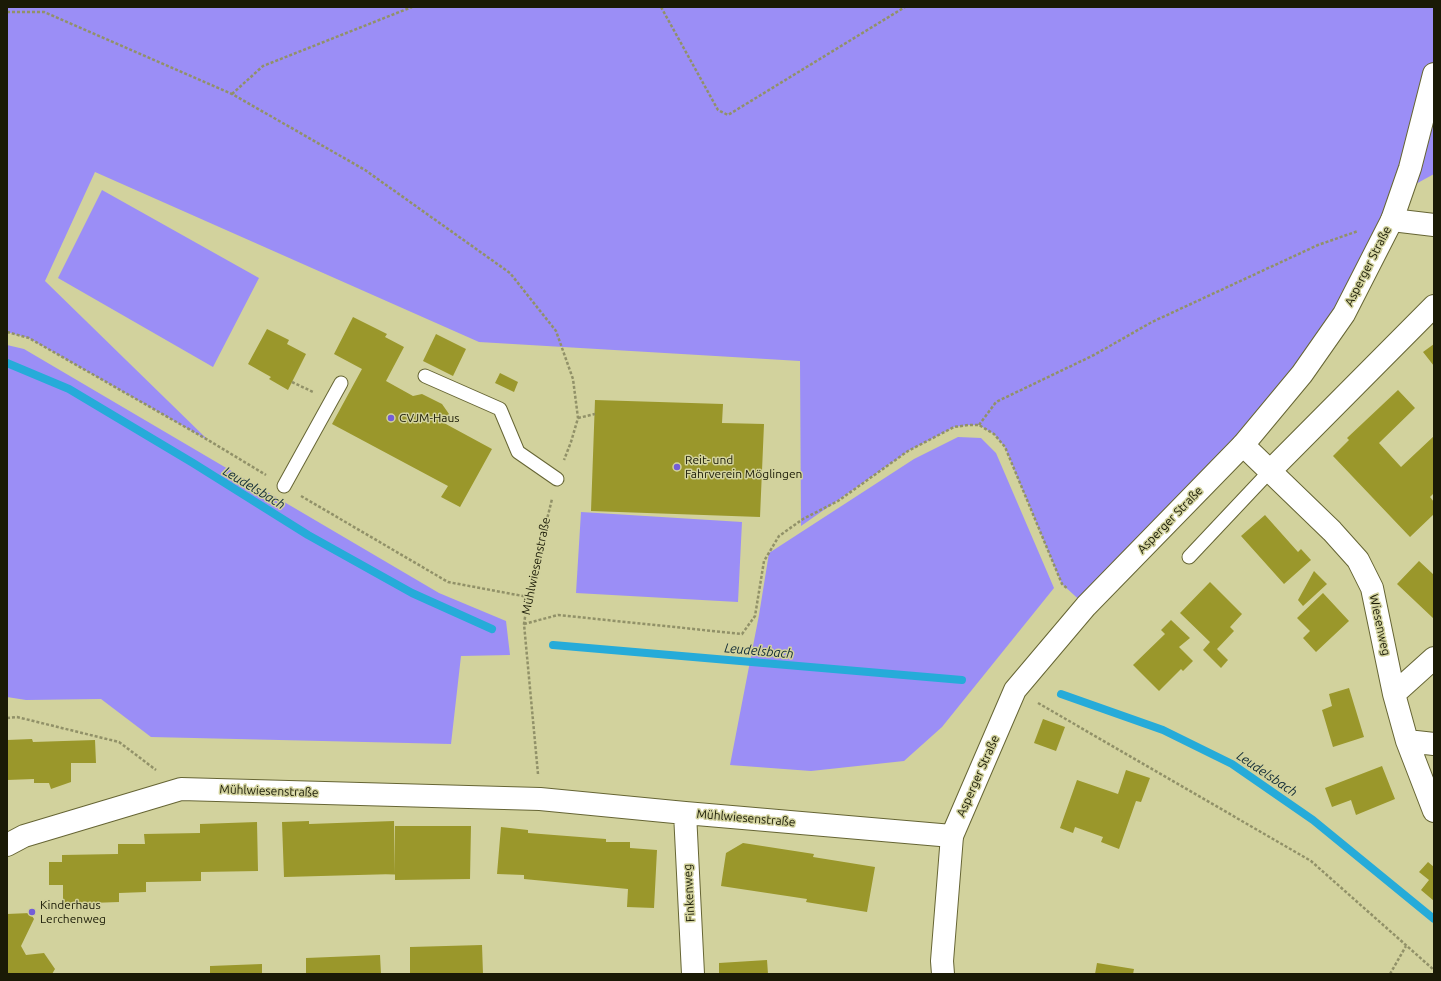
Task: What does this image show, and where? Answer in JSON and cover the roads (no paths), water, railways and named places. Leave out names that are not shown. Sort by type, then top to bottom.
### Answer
[{"type":"street","name":"Asperger Straße","points":[[943,974],[942,961],[952,836],[1015,690],[1086,606],[1243,445],[1302,374],[1344,314],[1392,220],[1410,168],[1434,74]]},
{"type":"street","points":[[1392,220],[1434,225]]},
{"type":"street","points":[[1270,471],[1434,306]]},
{"type":"street","name":"Wiesenweg","points":[[1243,445],[1332,531],[1358,560],[1372,588],[1394,694],[1407,741],[1434,811]]},
{"type":"street","points":[[1394,694],[1434,658]]},
{"type":"street","points":[[1407,741],[1434,744]]},
{"type":"street","name":"Mühlwiesenstraße","points":[[7,845],[24,836],[181,789],[540,799],[952,836]]},
{"type":"street","name":"Finkenweg","points":[[685,813],[693,974]]},
{"type":"lane","points":[[426,376],[500,409],[518,452],[557,479]]},
{"type":"lane","points":[[284,486],[341,383]]},
{"type":"lane","points":[[1189,557],[1270,471]]},
{"type":"waterway","name":"Leudelsbach","points":[[7,363],[69,389],[193,463],[308,535],[412,593],[492,629]]},
{"type":"waterway","name":"Leudelsbach","points":[[553,645],[962,680]]},
{"type":"waterway","name":"Leudelsbach","points":[[1061,694],[1163,730],[1232,764],[1313,820],[1434,919]]},
{"type":"place","name":"CVJM-Haus","points":[[391,418]]},
{"type":"place","name":"Reit- und Fahrverein Möglingen","points":[[677,467]]},
{"type":"place","name":"Kinderhaus Lerchenweg","points":[[32,912]]}]
